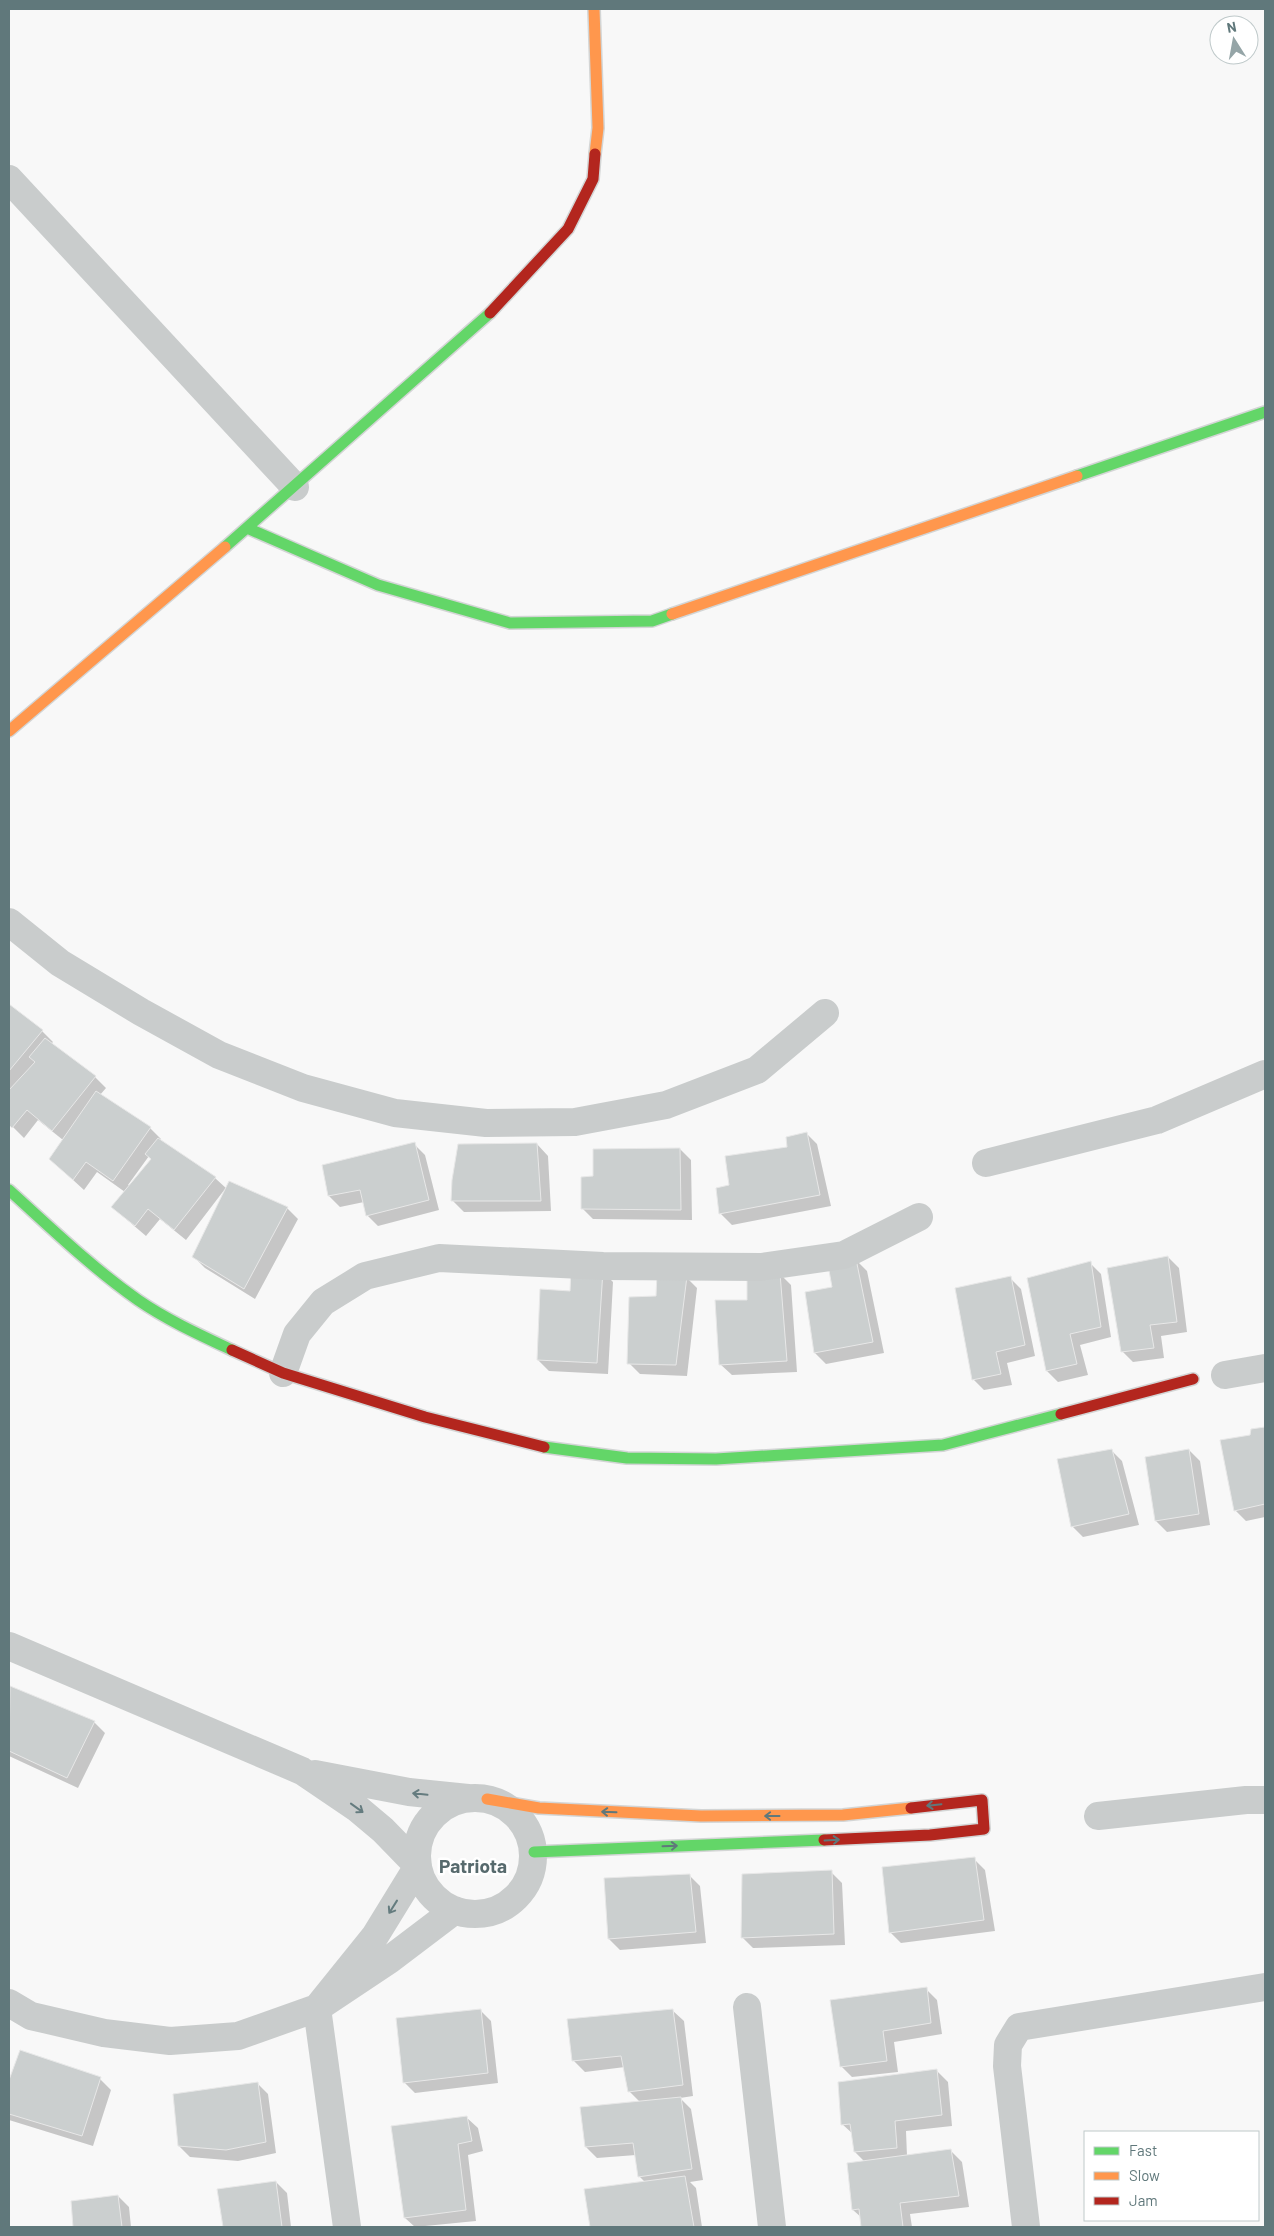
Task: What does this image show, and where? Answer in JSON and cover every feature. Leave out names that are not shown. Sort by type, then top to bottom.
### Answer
[{"type":"street","points":[[9,731],[295,487],[485,319],[568,229],[593,178],[598,128],[594,9]]},
{"type":"street","points":[[9,179],[295,487]]},
{"type":"street","points":[[247,528],[378,584],[510,623],[652,621],[1265,412]]},
{"type":"street","points":[[9,922],[60,963],[140,1012],[219,1055],[303,1088],[395,1113],[486,1123],[576,1122],[666,1105],[757,1070],[825,1013]]},
{"type":"street","points":[[986,1163],[1157,1120],[1265,1074]]},
{"type":"street","points":[[9,1190],[90,1264],[138,1300],[188,1330],[283,1372],[425,1417],[544,1447],[637,1458],[716,1459],[942,1445],[1193,1378]]},
{"type":"street","points":[[283,1372],[297,1334],[323,1302],[365,1276],[439,1258],[603,1266],[761,1267],[844,1255],[918,1217]]},
{"type":"street","points":[[1225,1375],[1265,1368]]},
{"type":"street","points":[[9,1646],[302,1771],[358,1809],[383,1830],[418,1866]]},
{"type":"street","points":[[302,1771],[409,1792],[539,1808],[701,1816],[843,1815],[982,1800],[984,1829],[901,1837],[534,1852]]},
{"type":"street","points":[[478,1799],[505,1806],[519,1818],[529,1834],[534,1852],[532,1871],[524,1888],[510,1902],[493,1911],[474,1914],[454,1910],[437,1900],[424,1885],[418,1866],[418,1847],[424,1829],[435,1815],[450,1804],[478,1799]]},
{"type":"street","points":[[1098,1816],[1246,1800],[1265,1800]]},
{"type":"street","points":[[347,2227],[317,2008],[375,1936],[418,1866]]},
{"type":"street","points":[[9,2002],[32,2016],[104,2034],[170,2040],[238,2036],[317,2008],[389,1960],[454,1910]]},
{"type":"street","points":[[1026,2227],[1007,2066],[1008,2045],[1019,2027],[1265,1987]]},
{"type":"street","points":[[747,2007],[772,2227]]},
{"type":"building","points":[[9,1004],[43,1030],[9,1071]]},
{"type":"building","points":[[45,1038],[96,1076],[52,1131],[27,1110],[12,1128],[9,1125],[9,1090],[35,1062],[29,1057]]},
{"type":"building","points":[[96,1091],[151,1127],[113,1181],[86,1162],[73,1180],[49,1159]]},
{"type":"building","points":[[807,1132],[820,1195],[719,1214],[716,1188],[729,1185],[725,1156],[787,1147],[786,1137]]},
{"type":"building","points":[[158,1138],[216,1177],[174,1230],[148,1209],[135,1226],[111,1207],[151,1159],[145,1154]]},
{"type":"building","points":[[415,1142],[429,1200],[366,1216],[360,1190],[328,1196],[322,1165]]},
{"type":"building","points":[[537,1143],[541,1201],[451,1201],[452,1180],[458,1144]]},
{"type":"building","points":[[680,1148],[681,1210],[581,1209],[581,1177],[593,1176],[593,1149]]},
{"type":"building","points":[[229,1181],[288,1207],[244,1289],[192,1257]]},
{"type":"building","points":[[1168,1256],[1177,1322],[1150,1325],[1154,1348],[1121,1352],[1107,1268]]},
{"type":"building","points":[[856,1259],[873,1342],[814,1353],[805,1292],[832,1287],[828,1265]]},
{"type":"building","points":[[1091,1261],[1101,1327],[1070,1334],[1077,1364],[1046,1371],[1027,1278]]},
{"type":"building","points":[[571,1268],[603,1270],[597,1363],[537,1360],[540,1289],[570,1291]]},
{"type":"building","points":[[657,1273],[687,1276],[676,1365],[627,1364],[629,1297],[656,1296]]},
{"type":"building","points":[[780,1273],[787,1361],[719,1365],[715,1300],[747,1300],[747,1275]]},
{"type":"building","points":[[1011,1276],[1025,1345],[996,1352],[1001,1374],[972,1380],[955,1288]]},
{"type":"building","points":[[1265,1427],[1265,1504],[1234,1511],[1220,1440],[1250,1435],[1251,1429]]},
{"type":"building","points":[[1112,1449],[1129,1514],[1071,1527],[1057,1459]]},
{"type":"building","points":[[1189,1449],[1199,1514],[1155,1521],[1145,1457]]},
{"type":"building","points":[[10,1686],[95,1721],[67,1778],[9,1751]]},
{"type":"building","points":[[975,1857],[984,1920],[889,1933],[882,1867]]},
{"type":"building","points":[[832,1870],[834,1934],[741,1938],[742,1874]]},
{"type":"building","points":[[690,1874],[696,1932],[608,1939],[604,1878]]},
{"type":"building","points":[[927,1987],[931,2023],[883,2031],[887,2061],[840,2067],[830,2000]]},
{"type":"building","points":[[481,2009],[488,2073],[403,2083],[396,2018]]},
{"type":"building","points":[[673,2009],[683,2085],[628,2092],[621,2056],[572,2061],[567,2019]]},
{"type":"building","points":[[20,2050],[101,2077],[82,2136],[9,2114],[9,2080]]},
{"type":"building","points":[[937,2069],[942,2115],[895,2121],[897,2148],[854,2152],[850,2124],[841,2125],[838,2082]]},
{"type":"building","points":[[258,2082],[266,2142],[226,2150],[178,2146],[173,2094]]},
{"type":"building","points":[[681,2097],[692,2169],[638,2177],[633,2143],[585,2147],[580,2107]]},
{"type":"building","points":[[467,2116],[472,2141],[458,2144],[466,2210],[404,2218],[391,2126]]},
{"type":"building","points":[[951,2149],[959,2196],[900,2203],[903,2227],[861,2227],[859,2209],[852,2210],[847,2163]]},
{"type":"building","points":[[685,2176],[694,2227],[590,2227],[584,2189]]},
{"type":"building","points":[[276,2181],[282,2227],[223,2227],[217,2189]]},
{"type":"building","points":[[118,2195],[122,2227],[73,2227],[71,2201]]},
{"type":"traffic: fast","points":[[225,547],[490,313]]},
{"type":"traffic: fast","points":[[1077,476],[1265,412]]},
{"type":"traffic: fast","points":[[247,528],[378,585],[510,623],[652,621],[672,614]]},
{"type":"traffic: fast","points":[[9,1190],[88,1261],[138,1300],[172,1321],[232,1350]]},
{"type":"traffic: fast","points":[[544,1447],[627,1458],[716,1459],[943,1445],[1061,1414]]},
{"type":"traffic: fast","points":[[534,1852],[824,1840]]},
{"type":"traffic: slow","points":[[594,9],[598,128],[595,154]]},
{"type":"traffic: slow","points":[[672,614],[1077,476]]},
{"type":"traffic: slow","points":[[9,731],[225,547]]},
{"type":"traffic: slow","points":[[487,1799],[539,1808],[701,1816],[843,1815],[911,1808]]},
{"type":"traffic: jam","points":[[490,313],[568,229],[593,179],[595,154]]},
{"type":"traffic: jam","points":[[232,1350],[283,1373],[425,1417],[544,1447]]},
{"type":"traffic: jam","points":[[1061,1414],[1193,1379]]},
{"type":"traffic: jam","points":[[824,1840],[930,1835],[984,1829],[982,1800],[911,1808]]},
{"type":"district","name":"Patriota","points":[[473,1865]]}]
